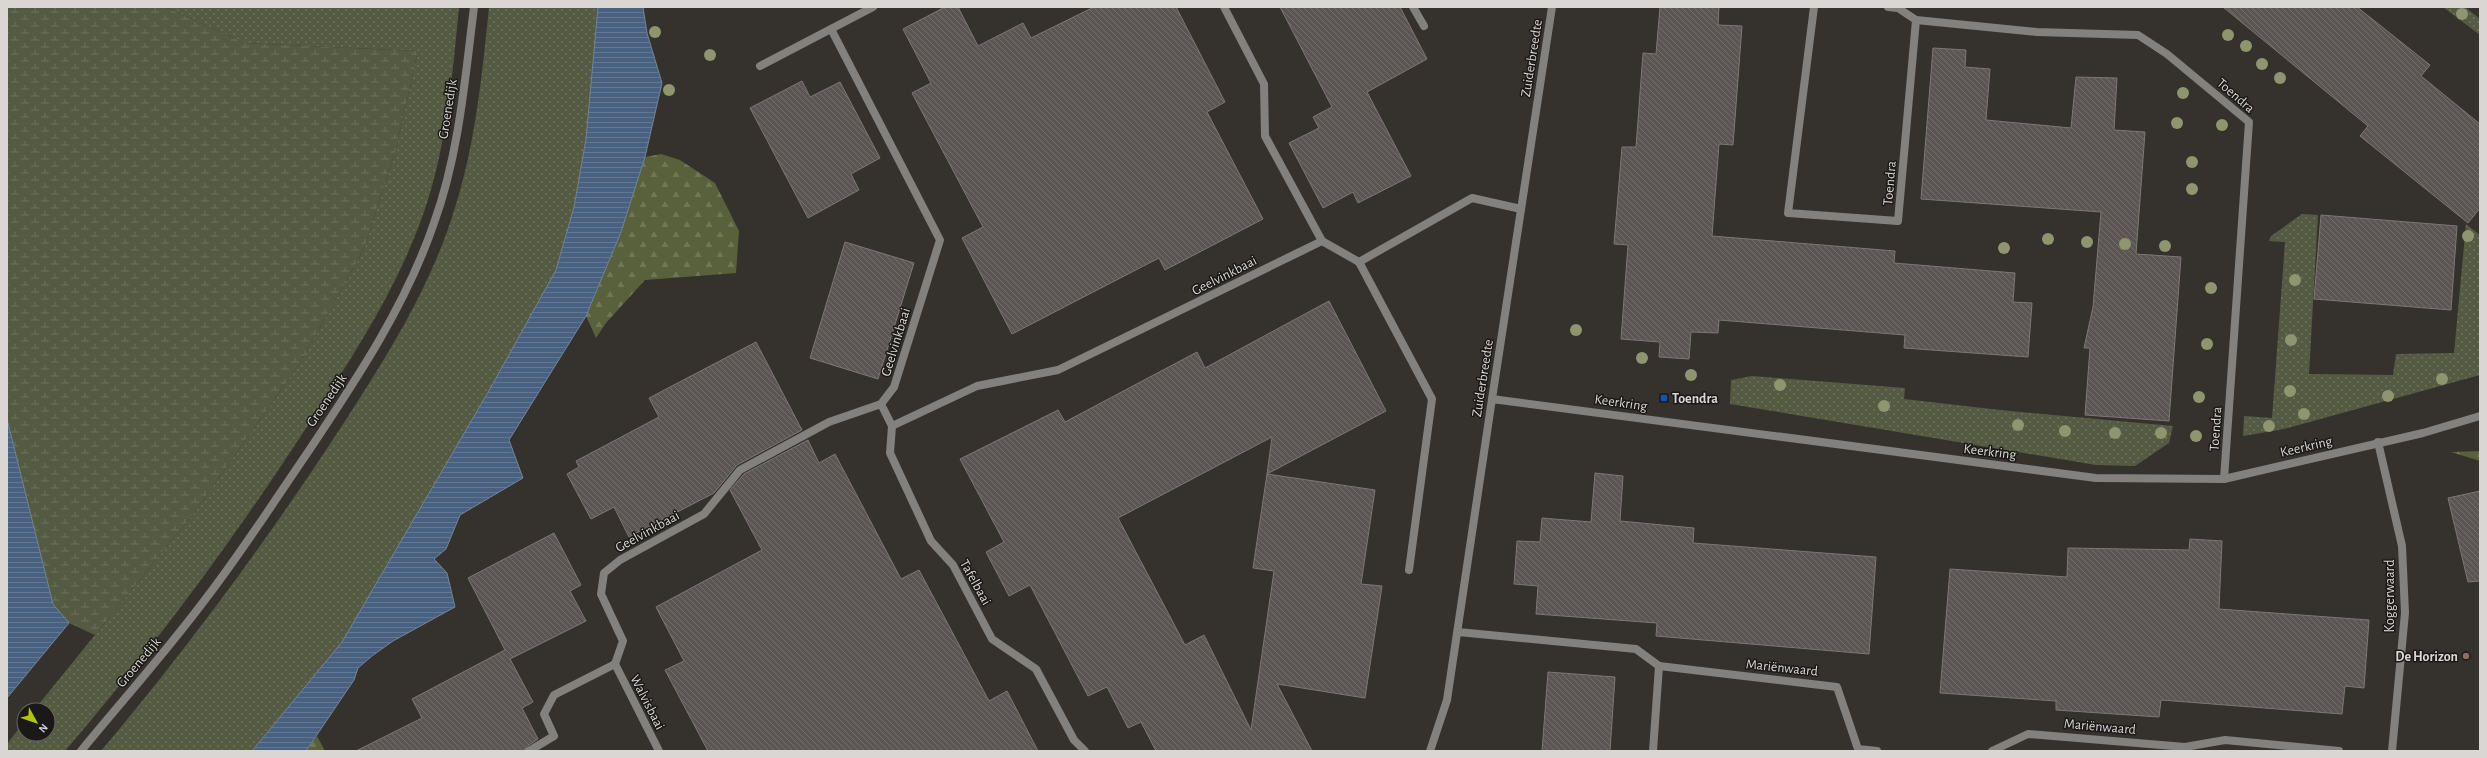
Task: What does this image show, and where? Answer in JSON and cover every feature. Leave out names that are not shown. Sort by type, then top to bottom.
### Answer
[{"type":"street","name":"Groenedijk","points":[[81,751],[204,602],[239,553],[356,380],[410,285],[435,222],[452,156],[462,100],[474,7]]},
{"type":"street","points":[[760,66],[873,7]]},
{"type":"street","points":[[1224,7],[1264,84],[1264,136],[1322,241],[1359,262],[1432,399],[1409,570]]},
{"type":"street","points":[[1413,7],[1424,26]]},
{"type":"street","name":"Zuiderbreedte","points":[[1430,751],[1447,700],[1552,7]]},
{"type":"street","name":"Toendra","points":[[1814,7],[1788,213],[1898,221],[1916,20]]},
{"type":"street","name":"Toendra","points":[[1888,7],[1898,8],[1916,20],[2037,32],[2138,35],[2167,54],[2249,122],[2224,479]]},
{"type":"street","name":"Geelvinkbaai","points":[[615,664],[623,641],[601,594],[604,573],[620,560],[704,514],[740,470],[829,422],[881,404],[894,387],[940,240],[831,29]]},
{"type":"street","points":[[1359,262],[1472,198],[1521,209]]},
{"type":"street","name":"Geelvinkbaai","points":[[892,426],[977,386],[1058,370],[1322,241]]},
{"type":"street","name":"Keerkring","points":[[1492,398],[2096,478],[2224,479],[2423,432],[2480,416]]},
{"type":"street","points":[[881,404],[892,426]]},
{"type":"street","name":"Tafelbaai","points":[[892,426],[890,453],[931,541],[953,565],[992,639],[1036,669],[1074,740],[1085,751]]},
{"type":"street","name":"Koggerwaard","points":[[2378,442],[2402,546],[2405,606],[2392,751]]},
{"type":"street","name":"Mariënwaard","points":[[1458,632],[1636,649],[1660,666],[1837,687],[1858,750],[1877,751]]},
{"type":"street","points":[[529,751],[554,736],[544,714],[554,695],[615,664]]},
{"type":"street","name":"Walvisbaai","points":[[615,664],[659,751]]},
{"type":"street","points":[[1653,751],[1660,666]]},
{"type":"street","name":"Mariënwaard","points":[[1992,751],[2028,734],[2185,749],[2224,740],[2339,751]]},
{"type":"green space","points":[[7,7],[165,7],[245,43],[418,51],[396,149],[364,249],[300,363],[194,513],[95,635],[69,623],[53,604],[7,419]]},
{"type":"green space","points":[[165,7],[459,7],[447,116],[429,197],[410,249],[372,324],[284,462],[225,547],[163,630],[65,751],[7,751],[7,744],[16,732],[16,742],[56,742],[56,702],[40,702],[194,513],[300,363],[364,249],[396,149],[418,51],[245,43]]},
{"type":"green space","points":[[489,7],[598,7],[586,139],[574,207],[556,270],[490,389],[342,642],[252,751],[101,751],[192,638],[305,482],[367,387],[416,303],[442,244],[461,189],[477,112]]},
{"type":"green space","points":[[2443,7],[2465,7],[2480,19],[2480,35]]},
{"type":"green space","points":[[661,154],[680,160],[715,183],[739,231],[736,273],[645,280],[606,323],[596,338],[586,316],[621,232],[645,157]]},
{"type":"green space","points":[[2302,214],[2318,215],[2309,374],[2393,375],[2396,354],[2454,353],[2466,224],[2480,235],[2480,375],[2284,429],[2243,436],[2244,416],[2272,418],[2285,242],[2269,241],[2271,236]]},
{"type":"green space","points":[[1752,376],[1905,388],[1904,399],[2000,410],[2173,426],[2169,443],[2135,466],[2096,465],[1730,404],[1731,380]]},
{"type":"green space","points":[[2480,451],[2480,461],[2451,452]]},
{"type":"green space","points":[[317,736],[325,751],[306,751]]},
{"type":"water","points":[[598,7],[643,7],[647,33],[662,83],[645,157],[621,232],[586,316],[509,440],[523,478],[460,515],[446,549],[434,559],[447,573],[455,607],[393,641],[358,668],[354,680],[306,751],[252,751],[342,642],[490,389],[556,270],[574,207],[586,139]]},
{"type":"water","points":[[7,419],[53,604],[69,623],[7,698]]},
{"type":"building","points":[[945,7],[958,7],[978,46],[1023,23],[1031,38],[1094,7],[1176,7],[1225,102],[1207,112],[1263,219],[1165,270],[1159,258],[1012,334],[962,238],[983,227],[912,93],[931,83],[903,29]]},
{"type":"building","points":[[1280,7],[1400,7],[1427,59],[1367,92],[1411,176],[1358,203],[1353,192],[1323,208],[1289,143],[1319,128],[1313,117],[1332,107]]},
{"type":"building","points":[[1660,7],[1719,7],[1718,25],[1742,26],[1733,145],[1719,144],[1712,236],[1895,251],[1894,263],[2015,273],[2013,302],[2032,303],[2028,357],[1904,348],[1905,335],[1719,320],[1718,333],[1691,332],[1689,359],[1659,357],[1660,342],[1621,339],[1628,245],[1614,244],[1622,147],[1636,147],[1643,53],[1656,54]]},
{"type":"building","points":[[2223,7],[2357,7],[2430,65],[2421,76],[2480,124],[2480,208],[2468,223],[2360,136],[2368,126]]},
{"type":"building","points":[[1933,48],[1966,50],[1965,67],[1990,69],[1986,120],[2071,128],[2076,77],[2117,78],[2114,130],[2145,132],[2136,254],[2181,257],[2169,421],[2085,415],[2090,348],[2084,348],[2093,307],[2101,212],[1921,199]]},
{"type":"building","points":[[802,81],[810,97],[840,82],[880,158],[851,174],[859,190],[808,218],[750,108]]},
{"type":"building","points":[[2321,215],[2457,226],[2451,310],[2314,299]]},
{"type":"building","points":[[845,242],[914,263],[878,379],[810,358]]},
{"type":"building","points":[[1329,301],[1386,411],[1267,474],[1375,490],[1361,584],[1382,586],[1365,698],[1277,684],[1312,751],[1156,751],[1141,722],[1128,728],[1107,687],[1088,696],[1030,585],[1009,596],[986,552],[1004,542],[960,459],[1058,410],[1065,422],[1197,352],[1205,368]],"holes":[[[1272,437],[1253,568],[1274,571],[1251,730],[1204,635],[1185,645],[1118,518]]]},
{"type":"building","points":[[756,342],[802,430],[737,465],[714,493],[629,537],[614,507],[591,519],[567,474],[579,467],[576,461],[659,417],[649,398]]},
{"type":"building","points":[[808,440],[819,463],[835,454],[901,579],[919,570],[989,701],[1007,691],[1038,751],[708,751],[665,670],[684,661],[656,607],[762,550],[730,490],[744,474]]},
{"type":"building","points":[[1595,473],[1623,476],[1620,521],[1694,528],[1693,543],[1876,557],[1869,654],[1656,636],[1657,623],[1536,614],[1538,586],[1514,584],[1517,541],[1540,542],[1542,518],[1591,522]]},
{"type":"building","points":[[2480,491],[2480,581],[2468,582],[2448,498]]},
{"type":"building","points":[[554,533],[581,585],[570,591],[586,621],[510,659],[533,702],[522,708],[538,739],[526,747],[524,751],[356,751],[422,718],[412,699],[505,650],[468,578]]},
{"type":"building","points":[[2190,539],[2222,541],[2219,609],[2369,620],[2364,688],[2345,686],[2342,714],[2161,700],[2159,717],[2056,710],[2056,701],[1940,693],[1950,569],[2067,577],[2068,548],[2189,550]]},
{"type":"building","points":[[1548,672],[1615,677],[1610,751],[1542,751]]},
{"type":"place","name":"Toendra","points":[[1664,398]]},
{"type":"place","name":"De Horizon","points":[[2466,656]]}]
